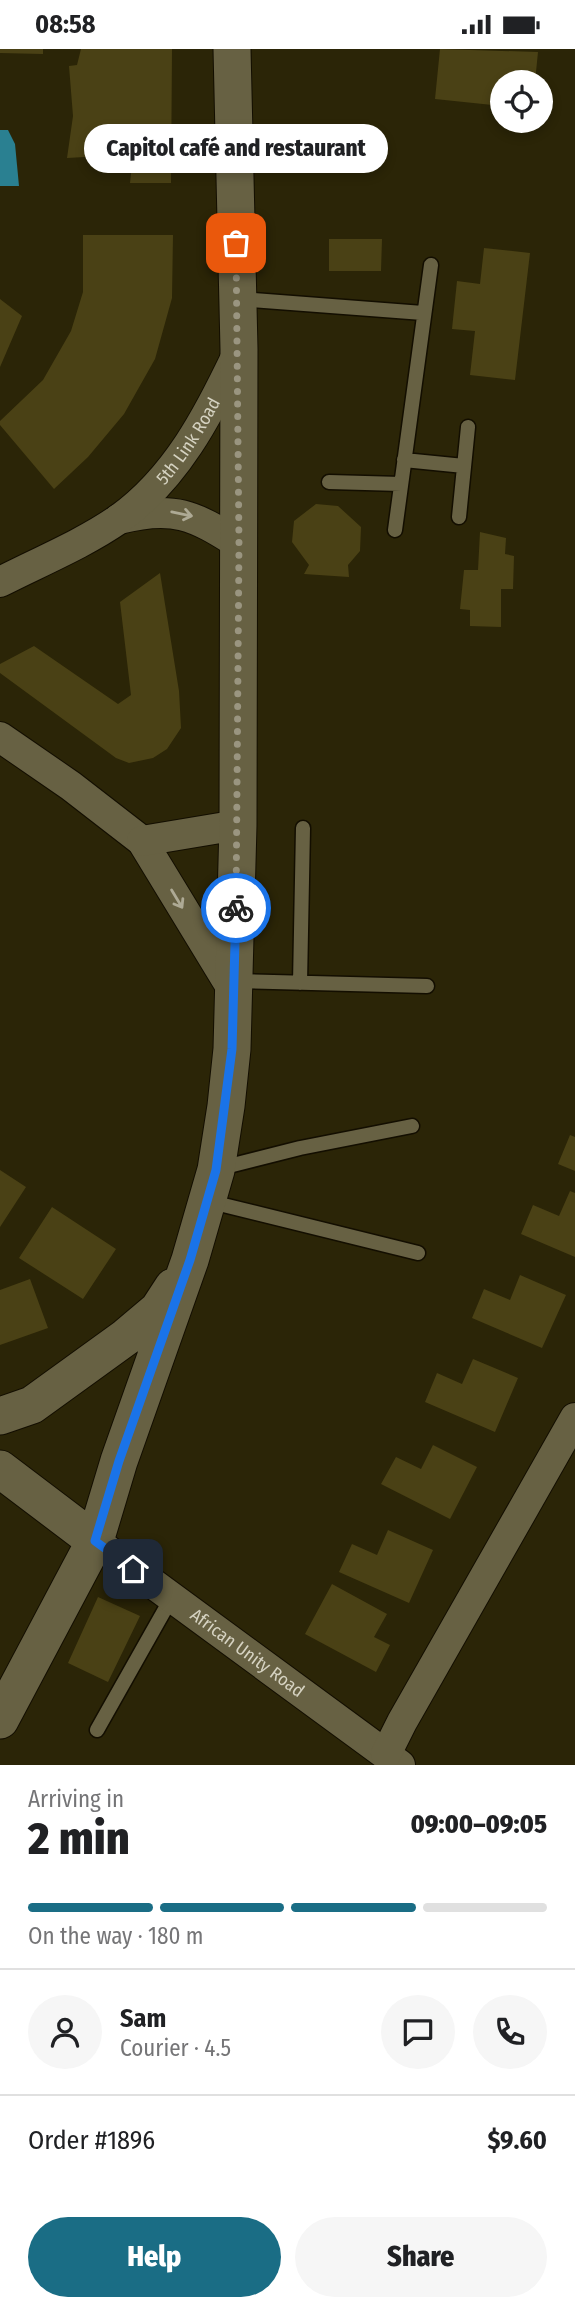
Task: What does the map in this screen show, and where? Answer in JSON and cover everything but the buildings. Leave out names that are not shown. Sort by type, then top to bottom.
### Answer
[{"type":"street","points":[[0,1720],[95,1541],[119,1461],[190,1260],[211,1185],[232,1049],[238,825],[239,349],[232,49]]},
{"type":"street","name":"5th Link Road","points":[[0,582],[119,519],[150,492],[184,452],[217,397],[239,349]]},
{"type":"street","name":"5th Link Road","points":[[119,519],[156,512],[189,515],[239,544]]},
{"type":"street","points":[[0,737],[71,786],[142,841],[233,986]]},
{"type":"street","points":[[142,841],[238,825]]},
{"type":"street","points":[[0,1416],[32,1405],[159,1310],[190,1260]]},
{"type":"street","points":[[393,1759],[401,1721],[575,1418]]},
{"type":"street","points":[[0,1469],[95,1541]]},
{"type":"street","name":"African Unity Road","points":[[95,1541],[393,1759]]},
{"type":"lane","points":[[395,530],[431,265]]},
{"type":"lane","points":[[238,299],[423,313]]},
{"type":"lane","points":[[458,517],[468,427]]},
{"type":"lane","points":[[404,460],[464,466]]},
{"type":"lane","points":[[329,482],[401,484]]},
{"type":"lane","points":[[300,983],[303,828]]},
{"type":"lane","points":[[233,986],[300,983],[427,986]]},
{"type":"lane","points":[[211,1185],[300,1148],[412,1126]]},
{"type":"lane","points":[[211,1185],[418,1253]]},
{"type":"lane","points":[[97,1730],[172,1597]]},
{"type":"water","points":[[0,130],[8,130],[15,144],[19,186],[0,186]]},
{"type":"way so far","points":[[236,243],[239,349],[236,908]]},
{"type":"place","name":"Capitol café and restaurant","points":[[236,243]]},
{"type":"route","points":[[133,1569],[95,1541],[119,1461],[190,1260],[216,1170],[232,1049],[236,908]]}]
